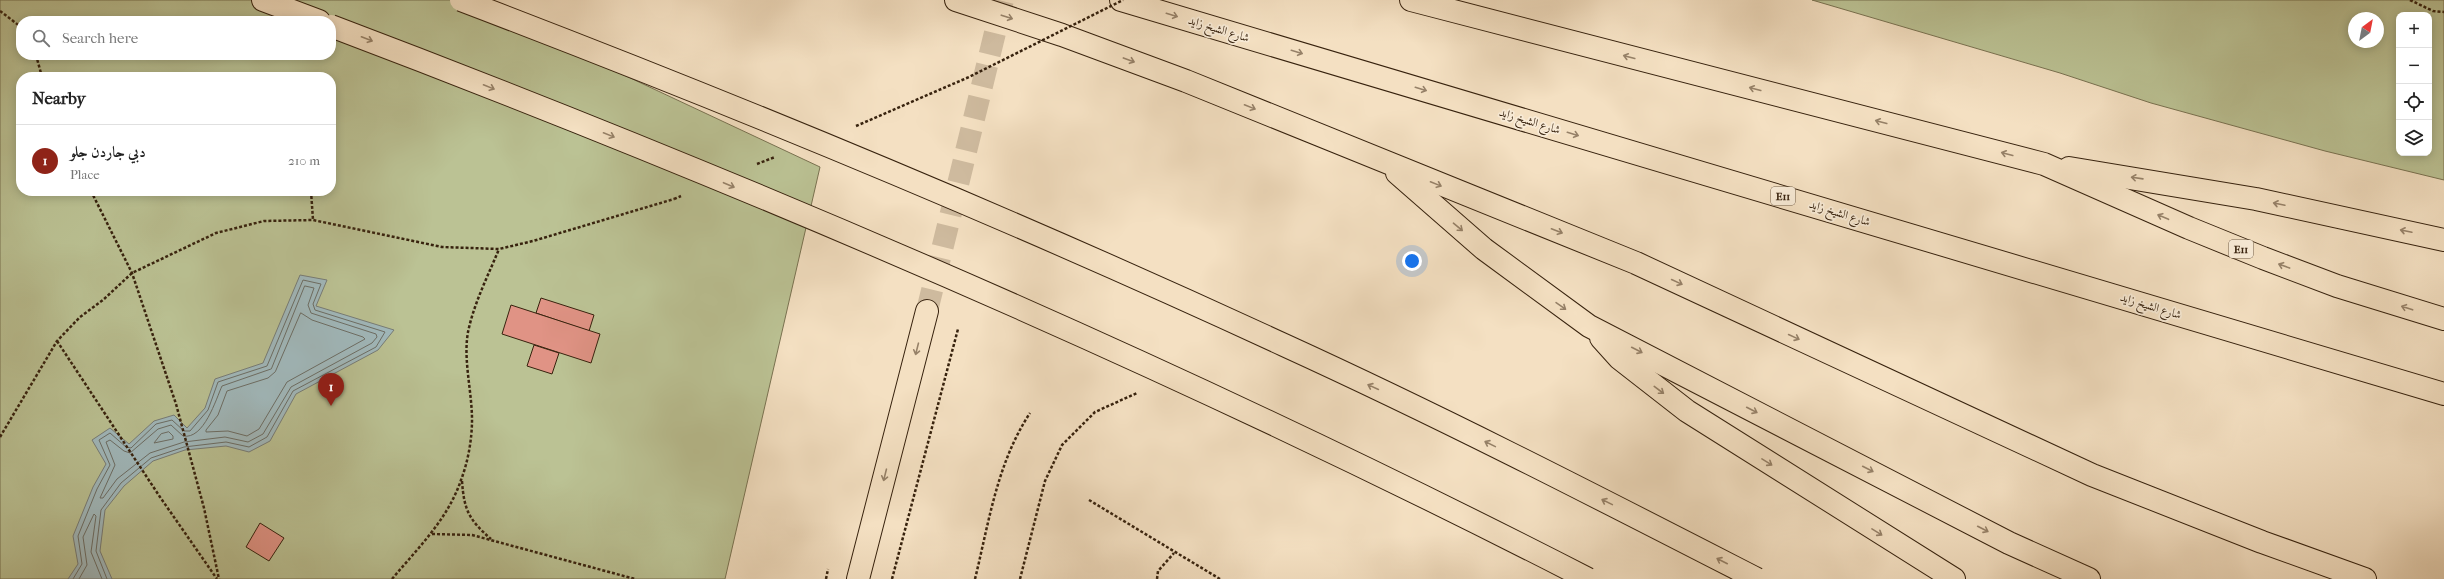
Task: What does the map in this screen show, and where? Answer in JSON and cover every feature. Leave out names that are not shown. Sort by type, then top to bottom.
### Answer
[{"type":"highway","points":[[263,0],[306,16]]},
{"type":"highway","points":[[461,0],[764,119],[967,203],[1175,295],[1398,399],[1757,579]]},
{"type":"highway","points":[[956,0],[1062,35],[1186,81],[1387,164],[1636,263],[2092,475],[2177,510],[2356,577]]},
{"type":"highway","name":"شارع الشيخ زايد","points":[[1122,0],[2444,394]]},
{"type":"highway","name":"E11","points":[[1411,0],[2044,164],[2189,228],[2263,258],[2338,286],[2444,319]]},
{"type":"highway","points":[[336,28],[662,156],[1087,339],[1298,436],[1588,579]]},
{"type":"highway","points":[[1387,164],[1484,249],[1536,289],[1590,326],[2009,543],[2089,579]]},
{"type":"highway","points":[[2044,164],[2150,179],[2256,199],[2444,240]]},
{"type":"highway","points":[[858,579],[927,311]]},
{"type":"highway","points":[[1590,326],[1619,358],[1686,411],[1954,579]]},
{"type":"path","points":[[851,128],[969,77],[1122,0]]},
{"type":"path","points":[[2410,0],[2433,11],[2444,12]]},
{"type":"path","points":[[0,11],[16,23]]},
{"type":"path","points":[[37,60],[41,72]]},
{"type":"path","points":[[752,166],[780,154]]},
{"type":"path","points":[[0,437],[57,341],[80,316],[103,300],[132,273],[216,233],[264,221],[313,220],[442,247],[499,249],[533,241],[674,199],[688,193]]},
{"type":"path","points":[[94,196],[132,273],[176,404],[204,508],[218,579]]},
{"type":"path","points":[[311,196],[313,220]]},
{"type":"path","points":[[392,579],[432,534],[446,513],[462,480],[470,444],[472,420],[469,385],[468,333],[476,303],[499,249]]},
{"type":"path","points":[[892,579],[958,329]]},
{"type":"path","points":[[57,341],[110,419],[160,497],[218,579]]},
{"type":"path","points":[[1020,579],[1045,481],[1062,446],[1095,412],[1137,393]]},
{"type":"path","points":[[975,579],[1003,465],[1020,429],[1030,413]]},
{"type":"path","points":[[462,480],[467,512],[475,525],[492,540]]},
{"type":"path","points":[[1089,500],[1174,553],[1220,579]]},
{"type":"path","points":[[432,534],[472,535],[635,579]]},
{"type":"path","points":[[1157,579],[1158,571],[1174,553]]},
{"type":"green space","points":[[0,0],[464,0],[820,167],[725,579],[0,579]]},
{"type":"green space","points":[[1812,0],[2444,0],[2444,180],[2325,151],[2151,103],[2060,73]]},
{"type":"water","points":[[300,275],[327,280],[316,306],[394,330],[378,350],[296,394],[270,441],[249,452],[226,446],[185,450],[153,461],[124,486],[105,510],[100,551],[112,579],[68,579],[78,564],[73,536],[93,487],[106,464],[92,440],[110,428],[129,444],[154,421],[174,415],[187,428],[205,408],[215,379],[263,363]]},
{"type":"building","points":[[541,298],[594,315],[589,331],[536,313]]},
{"type":"building","points":[[511,305],[600,334],[591,363],[502,334]]},
{"type":"building","points":[[534,345],[559,353],[552,374],[527,366]]},
{"type":"building","points":[[260,523],[284,538],[269,561],[246,547]]},
{"type":"tunnel","points":[[927,311],[1003,0]]},
{"type":"place","name":"دبي جاردن جلو","points":[[331,406]]}]
